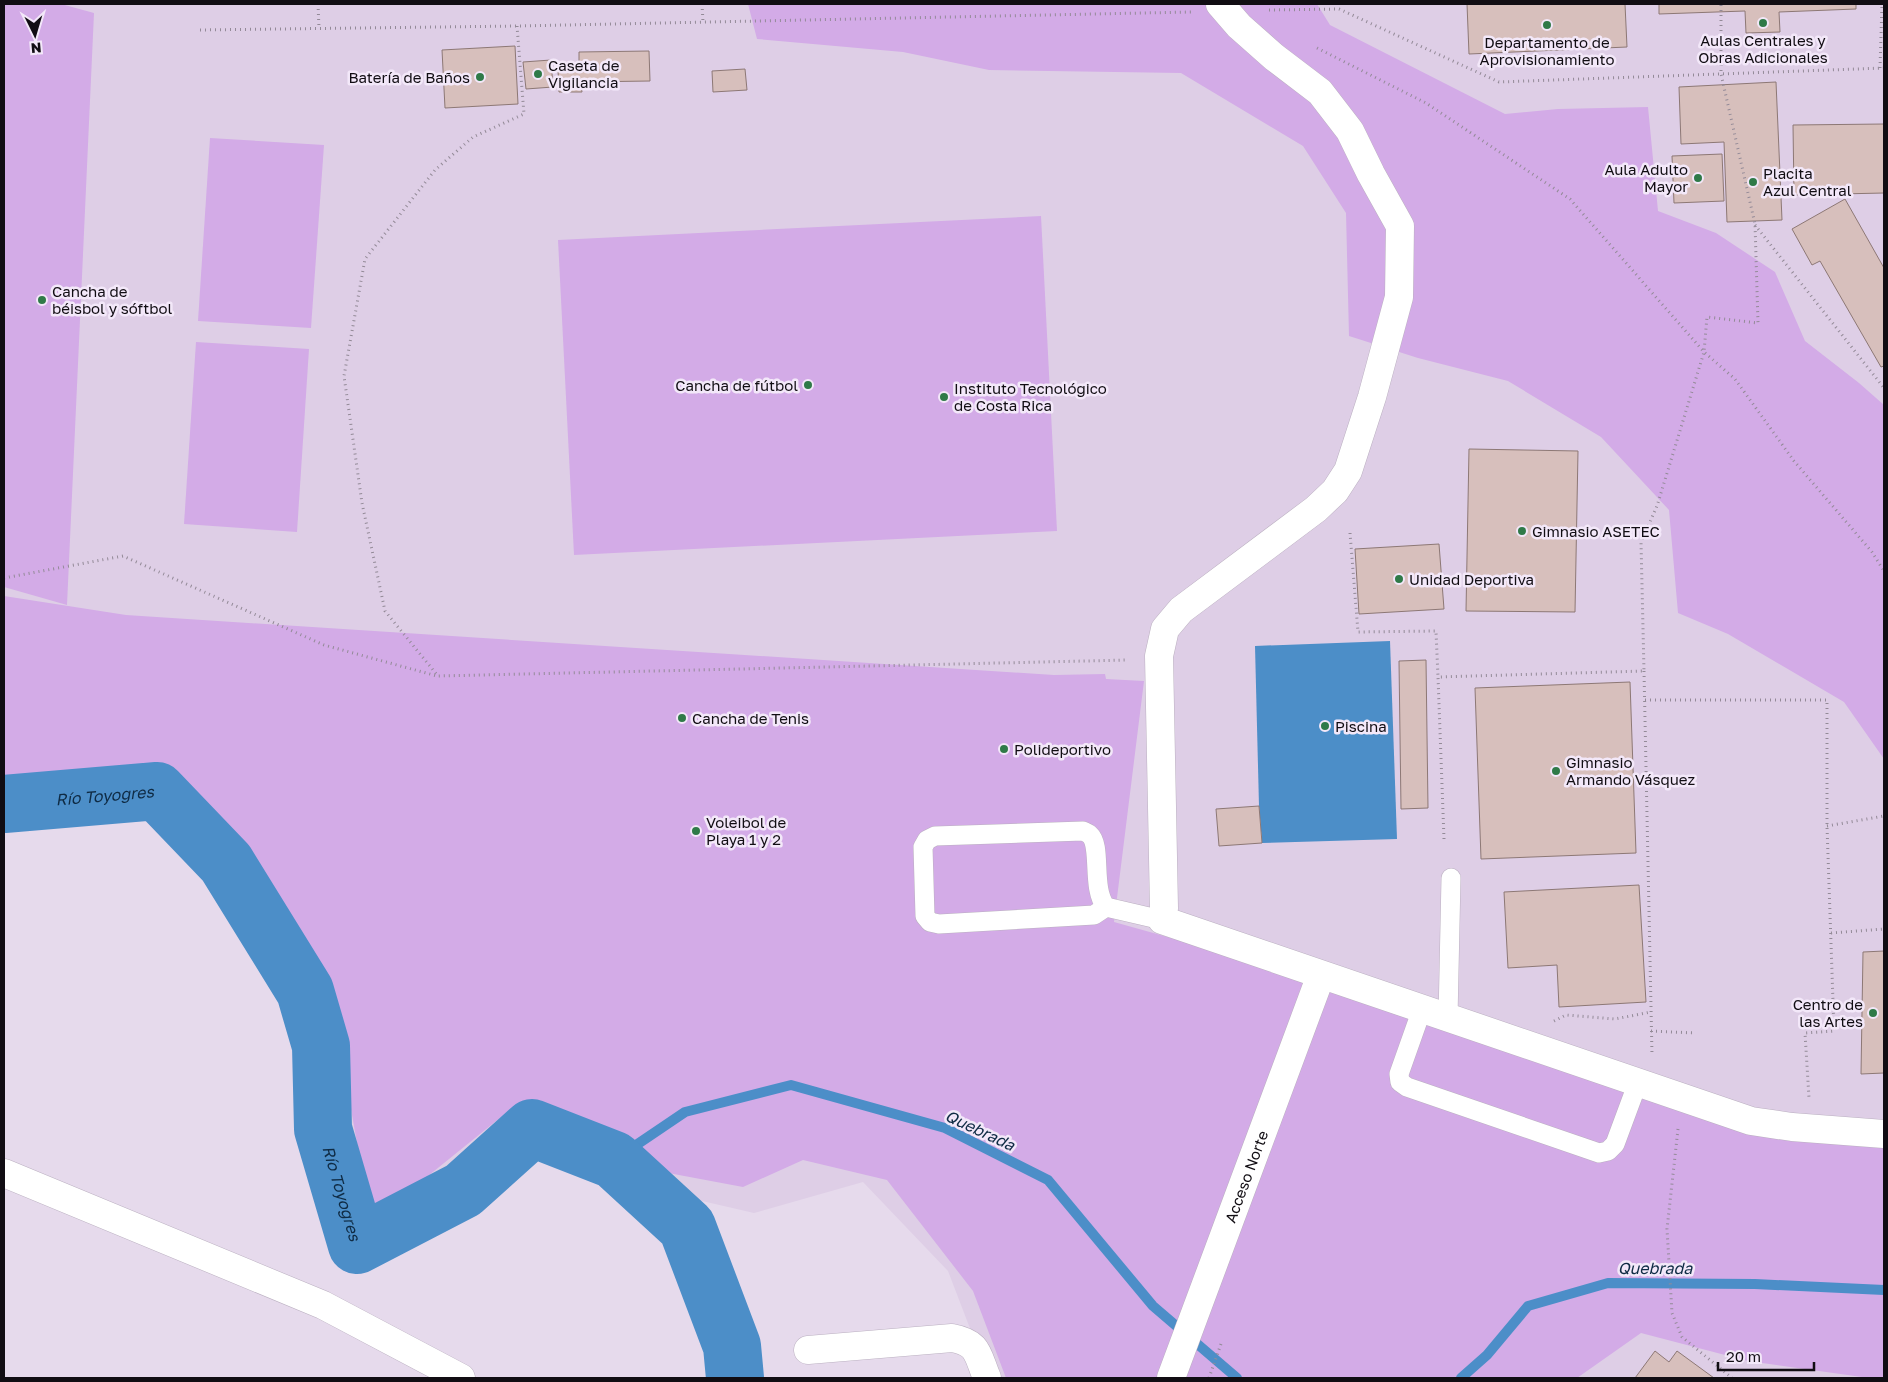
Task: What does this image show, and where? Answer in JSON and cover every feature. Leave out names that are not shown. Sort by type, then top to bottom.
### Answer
[{"type":"street","points":[[1210,8],[1239,26],[1274,58],[1320,92],[1350,130],[1371,174],[1400,226],[1399,297],[1366,416],[1348,471],[1335,491],[1316,509],[1181,610],[1165,629],[1158,656],[1164,908],[1162,920],[1751,1121],[1792,1127],[1884,1134]]},
{"type":"street","name":"Acceso Norte","points":[[1173,1374],[1321,975]]},
{"type":"street","points":[[4,1173],[323,1305],[461,1378]]},
{"type":"street","points":[[808,1350],[952,1338],[967,1341],[975,1348],[987,1378]]},
{"type":"lane","points":[[1106,907],[1094,915],[939,924],[930,922],[925,916],[923,847],[927,840],[934,836],[1083,831],[1090,835],[1094,843],[1098,890],[1106,907],[1162,920]]},
{"type":"lane","points":[[1448,1018],[1451,878]]},
{"type":"lane","points":[[1422,1009],[1400,1074],[1400,1082],[1407,1087],[1590,1150],[1599,1153],[1608,1151],[1615,1144],[1638,1082]]},
{"type":"path","points":[[318,4],[319,28]]},
{"type":"path","points":[[702,4],[703,22]]},
{"type":"path","points":[[1652,1058],[1641,542],[1657,506],[1704,352],[1707,317],[1758,323],[1755,224],[1721,74],[1721,4]]},
{"type":"path","points":[[1260,10],[1340,9],[1499,82],[1882,68],[1882,4]]},
{"type":"path","points":[[200,30],[703,22],[1210,8]]},
{"type":"path","points":[[438,676],[385,611],[362,503],[344,376],[365,259],[435,170],[474,137],[524,114],[517,26]]},
{"type":"path","points":[[1312,45],[1426,103],[1570,200],[1704,352],[1735,379],[1794,461],[1872,552],[1884,571]]},
{"type":"path","points":[[1755,224],[1884,388]]},
{"type":"path","points":[[1350,533],[1358,632],[1436,631],[1444,839]]},
{"type":"path","points":[[4,578],[123,556],[324,645],[438,676],[1145,660],[1158,656]]},
{"type":"path","points":[[1438,678],[1644,671]]},
{"type":"path","points":[[1645,700],[1827,700],[1827,826],[1834,1031],[1805,1033],[1810,1101]]},
{"type":"path","points":[[1827,826],[1884,816]]},
{"type":"path","points":[[1831,933],[1884,929]]},
{"type":"path","points":[[1549,1024],[1566,1015],[1615,1020],[1651,1012]]},
{"type":"path","points":[[1651,1031],[1695,1033]]},
{"type":"path","points":[[1679,1125],[1667,1229],[1672,1313],[1682,1337],[1732,1378]]},
{"type":"path","points":[[1209,1378],[1222,1341]]},
{"type":"shaded area","name":"Instituto Tecnológico de Costa Rica","points":[[4,4],[1884,4],[1884,1378],[989,1378],[948,1271],[863,1182],[754,1213],[659,1191],[532,1122],[467,1184],[362,1244],[321,1130],[303,973],[227,860],[158,791],[4,803]]},
{"type":"shaded area","name":"Cancha de béisbol y sóftbol","points":[[4,4],[61,4],[94,13],[67,605],[4,587]]},
{"type":"shaded area","points":[[748,4],[1317,4],[1330,25],[1505,114],[1558,109],[1648,107],[1658,211],[1716,233],[1775,272],[1805,341],[1884,405],[1884,759],[1844,702],[1728,634],[1678,613],[1669,510],[1601,437],[1508,381],[1418,358],[1349,336],[1346,213],[1303,146],[1181,73],[989,70],[903,52],[757,39]]},
{"type":"shaded area","points":[[210,138],[324,145],[311,328],[198,321]]},
{"type":"shaded area","name":"Cancha de fútbol","points":[[1041,216],[1057,531],[574,555],[558,240]]},
{"type":"shaded area","points":[[196,342],[309,349],[297,532],[184,524]]},
{"type":"shaded area","points":[[4,596],[126,615],[1054,675],[1105,674],[1106,679],[1144,681],[1114,922],[1411,1005],[1684,1098],[1884,1145],[1884,1378],[1869,1378],[1748,1361],[1641,1333],[1577,1378],[1006,1378],[973,1291],[887,1180],[803,1160],[743,1187],[663,1172],[559,1113],[511,1109],[371,1222],[327,974],[174,780],[4,782]]},
{"type":"water","name":"Piscina","points":[[1390,641],[1397,839],[1262,843],[1259,806],[1255,646]]},
{"type":"building","name":"Departamento de Aprovisionamiento","points":[[1467,4],[1625,4],[1627,47],[1469,54]]},
{"type":"building","name":"Aulas Centrales y Obras Adicionales","points":[[1659,4],[1856,4],[1856,9],[1779,12],[1780,32],[1746,33],[1745,11],[1659,14]]},
{"type":"building","name":"Batería de Baños","points":[[515,46],[518,104],[445,108],[442,50]]},
{"type":"building","points":[[649,51],[650,81],[581,82],[582,92],[559,92],[558,70],[579,69],[579,52]]},
{"type":"building","name":"Caseta de Vigilancia","points":[[551,60],[553,87],[526,89],[523,62]]},
{"type":"building","points":[[745,69],[747,90],[713,92],[712,71]]},
{"type":"building","name":"Placita Azul Central","points":[[1776,82],[1782,220],[1727,222],[1724,142],[1681,144],[1679,87]]},
{"type":"building","points":[[1884,124],[1884,193],[1794,195],[1793,125]]},
{"type":"building","name":"Aula Adulto Mayor","points":[[1722,154],[1724,201],[1674,203],[1672,156]]},
{"type":"building","points":[[1845,199],[1884,268],[1884,366],[1881,367],[1820,261],[1812,265],[1792,229]]},
{"type":"building","name":"Gimnasio ASETEC","points":[[1469,449],[1578,451],[1575,612],[1466,611]]},
{"type":"building","name":"Unidad Deportiva","points":[[1439,544],[1444,609],[1359,614],[1355,549]]},
{"type":"building","name":"Piscina","points":[[1426,660],[1428,808],[1401,809],[1399,661]]},
{"type":"building","name":"Gimnasio Armando Vásquez","points":[[1630,682],[1636,853],[1481,859],[1475,688]]},
{"type":"building","points":[[1259,806],[1262,843],[1219,846],[1216,809]]},
{"type":"building","points":[[1639,885],[1646,1002],[1559,1007],[1557,965],[1508,968],[1504,892]]},
{"type":"building","name":"Centro de las Artes","points":[[1884,951],[1884,1073],[1861,1074],[1863,952]]},
{"type":"building","points":[[1655,1351],[1669,1362],[1677,1351],[1714,1378],[1635,1378]]},
{"type":"waterway","name":"Río Toyogres","points":[[4,804],[157,791],[226,863],[305,991],[321,1046],[323,1129],[357,1245],[463,1190],[532,1128],[614,1160],[687,1227],[732,1346],[735,1378]]},
{"type":"waterway","name":"Quebrada","points":[[614,1160],[685,1112],[791,1085],[945,1128],[1048,1180],[1153,1306],[1237,1378]]},
{"type":"waterway","name":"Quebrada","points":[[1461,1378],[1487,1355],[1528,1306],[1608,1283],[1755,1284],[1884,1290]]},
{"type":"place","name":"Aulas Centrales y Obras Adicionales","points":[[1763,23]]},
{"type":"place","name":"Departamento de Aprovisionamiento","points":[[1547,25]]},
{"type":"place","name":"Caseta de Vigilancia","points":[[538,74]]},
{"type":"place","name":"Batería de Baños","points":[[480,77]]},
{"type":"place","name":"Aula Adulto Mayor","points":[[1698,178]]},
{"type":"place","name":"Placita Azul Central","points":[[1753,182]]},
{"type":"place","name":"Cancha de béisbol y sóftbol","points":[[42,300]]},
{"type":"place","name":"Cancha de fútbol","points":[[808,385]]},
{"type":"place","name":"Instituto Tecnológico de Costa Rica","points":[[944,397]]},
{"type":"place","name":"Gimnasio ASETEC","points":[[1522,531]]},
{"type":"place","name":"Unidad Deportiva","points":[[1399,579]]},
{"type":"place","name":"Cancha de Tenis","points":[[682,718]]},
{"type":"place","name":"Piscina","points":[[1325,726]]},
{"type":"place","name":"Polideportivo","points":[[1004,749]]},
{"type":"place","name":"Gimnasio Armando Vásquez","points":[[1556,771]]},
{"type":"place","name":"Voleibol de Playa 1 y 2","points":[[696,831]]},
{"type":"place","name":"Centro de las Artes","points":[[1873,1013]]}]
